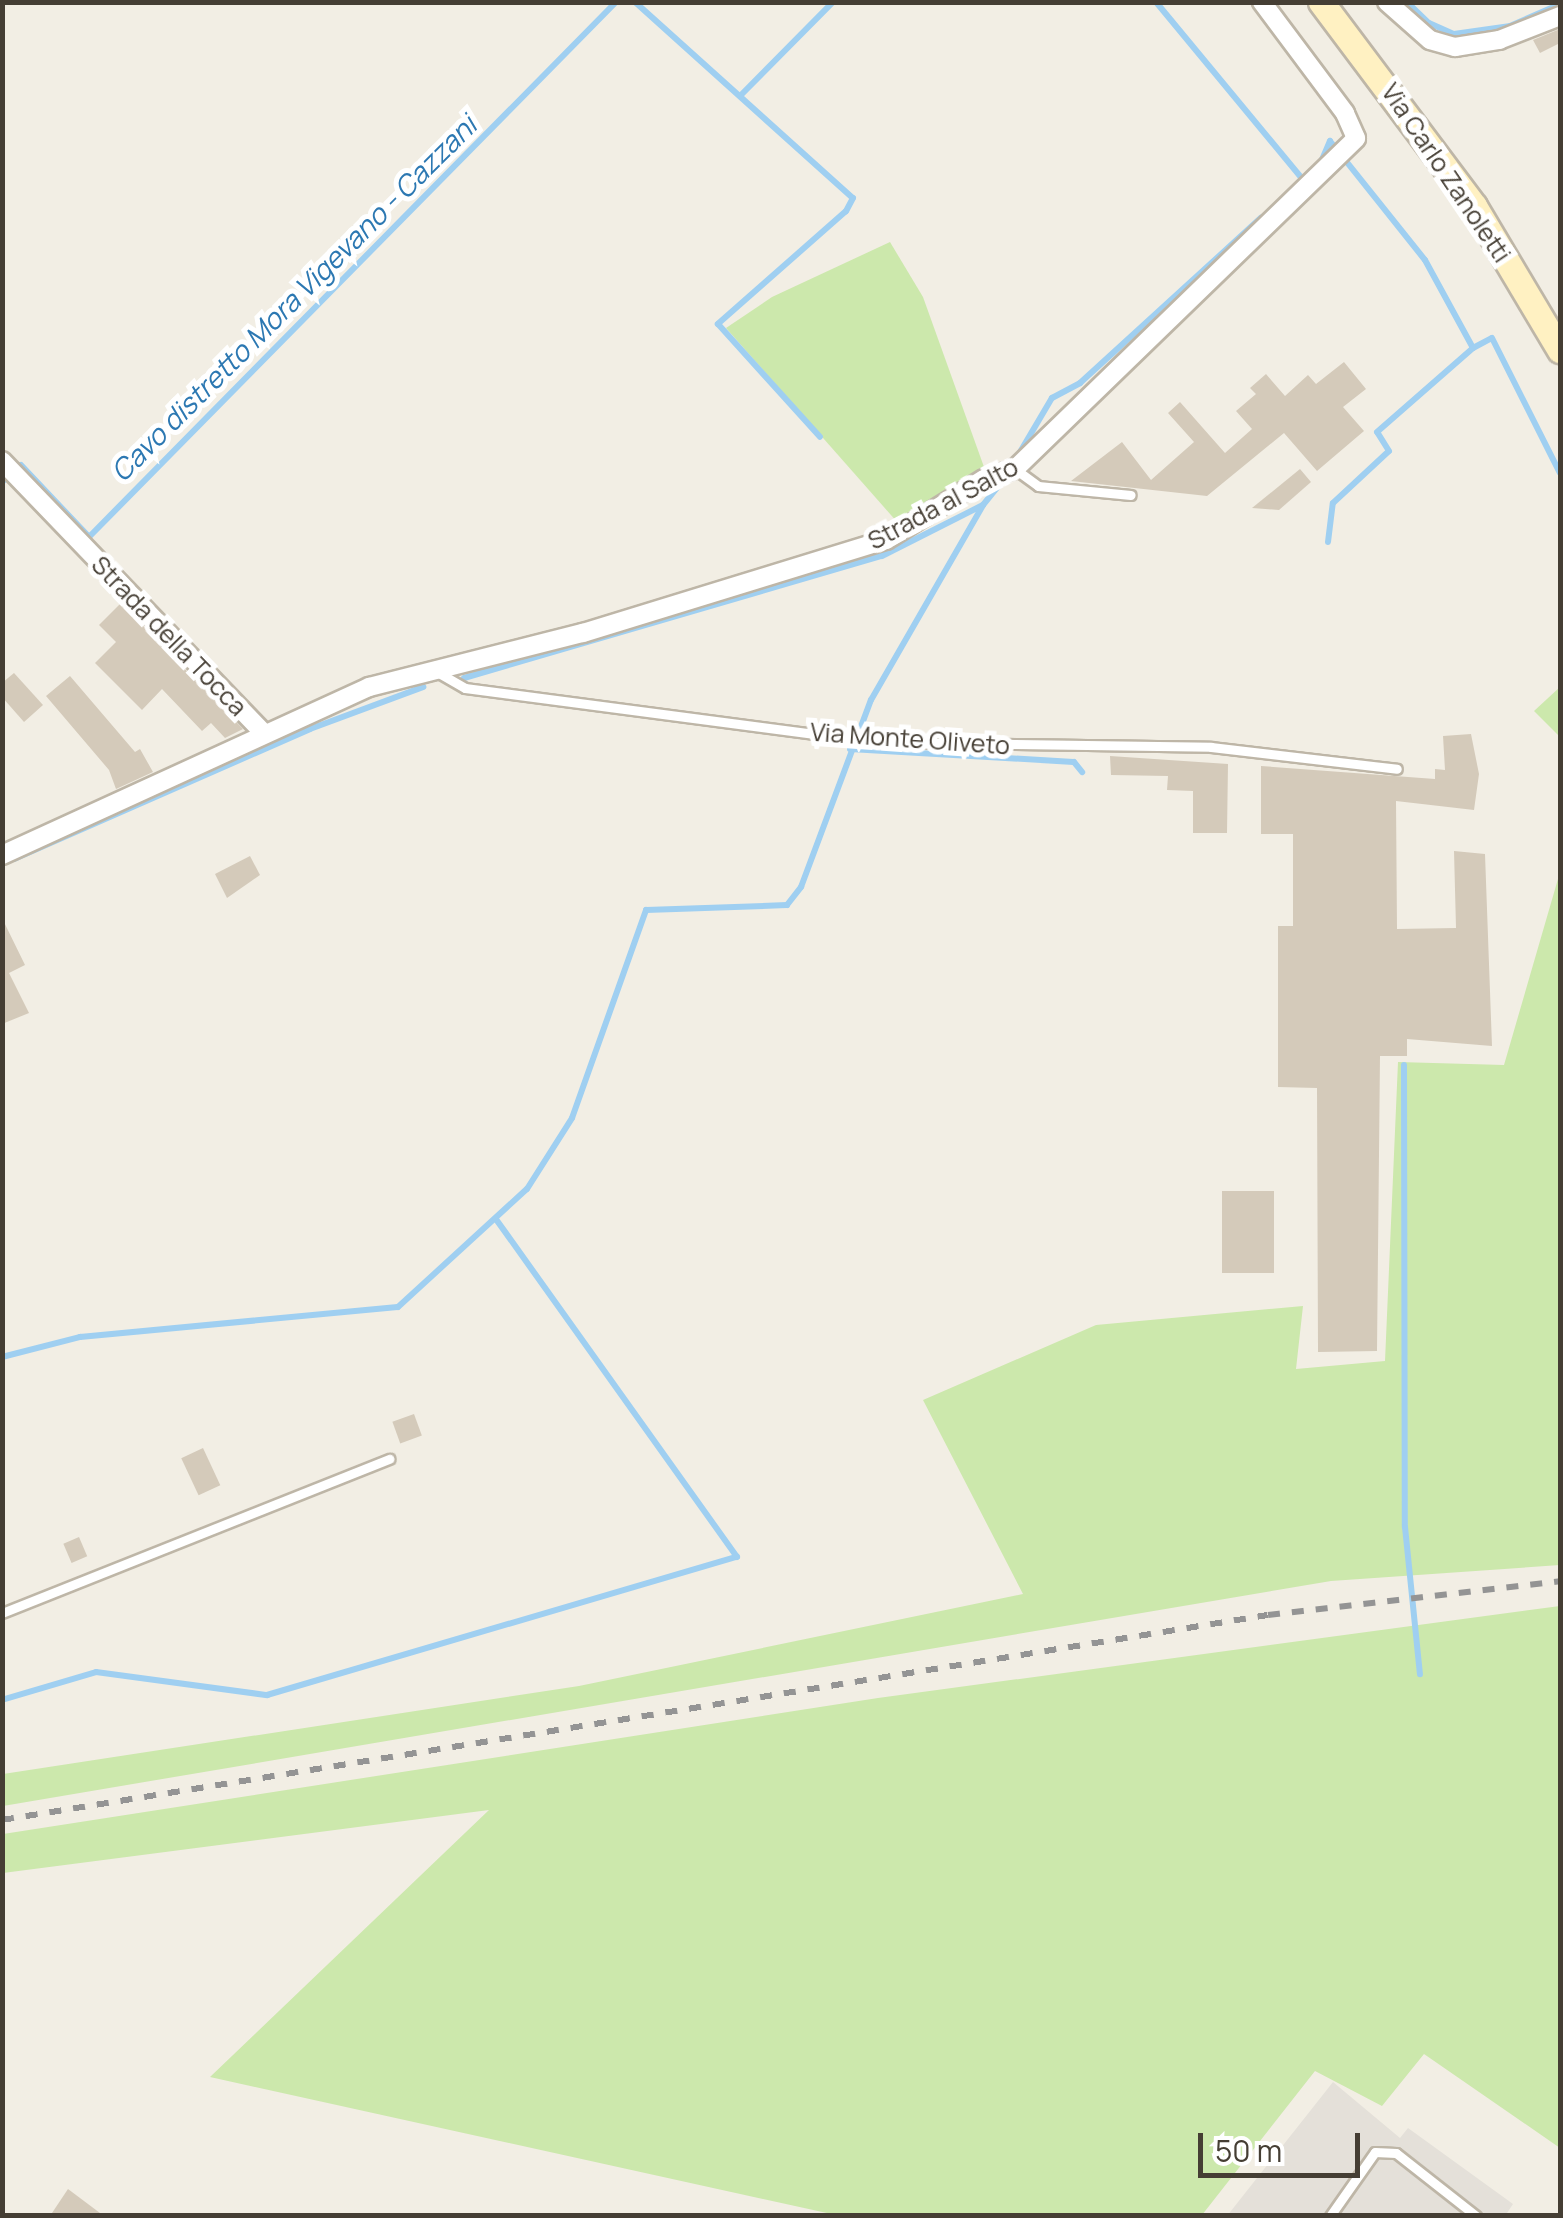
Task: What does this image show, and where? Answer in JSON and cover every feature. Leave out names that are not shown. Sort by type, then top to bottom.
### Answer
[{"type":"main road","name":"Via Carlo Zanoletti","points":[[1322,2],[1474,206],[1560,350]]},
{"type":"street","name":"Strada al Salto","points":[[262,732],[429,667],[583,633],[886,540],[1010,471],[1356,138],[1345,114],[1262,2]]},
{"type":"street","points":[[1387,2],[1430,40],[1455,47],[1499,40],[1560,16]]},
{"type":"street","name":"Strada della Tocca","points":[[2,855],[80,824],[262,732],[9,468]]},
{"type":"lane","points":[[1010,471],[1038,486],[1130,494]]},
{"type":"lane","name":"Via Monte Oliveto","points":[[429,667],[465,688],[864,740],[1211,747],[1397,770]]},
{"type":"lane","points":[[2,1613],[389,1459]]},
{"type":"lane","points":[[1330,2216],[1375,2152],[1396,2153],[1461,2211],[1476,2216]]},
{"type":"shaded area","points":[[1333,2082],[1400,2138],[1408,2128],[1513,2204],[1505,2216],[1227,2216]]},
{"type":"green space","points":[[890,242],[923,297],[984,467],[898,523],[726,328],[772,297]]},
{"type":"green space","points":[[1560,687],[1560,737],[1534,711]]},
{"type":"green space","points":[[1560,872],[1560,1565],[1331,1581],[3,1806],[3,1774],[579,1686],[1023,1594],[923,1400],[1096,1325],[1303,1306],[1296,1369],[1385,1361],[1398,1062],[1504,1065]]},
{"type":"green space","points":[[1560,1606],[1560,2148],[1424,2054],[1382,2106],[1315,2071],[1202,2215],[836,2215],[210,2077],[489,1810],[3,1873],[3,1834],[878,1698]]},
{"type":"building","points":[[1560,29],[1560,43],[1540,53],[1533,40]]},
{"type":"building","points":[[1344,362],[1366,389],[1343,407],[1364,431],[1317,471],[1284,433],[1207,496],[1071,481],[1122,442],[1151,480],[1194,442],[1168,413],[1180,402],[1225,453],[1252,429],[1236,411],[1256,394],[1250,388],[1266,374],[1285,396],[1308,375],[1316,384]]},
{"type":"building","points":[[1300,469],[1311,482],[1279,510],[1252,508]]},
{"type":"building","points":[[121,603],[243,729],[225,738],[211,723],[202,731],[162,689],[142,710],[95,663],[116,642],[99,625]]},
{"type":"building","points":[[14,673],[43,705],[24,722],[2,697],[2,683]]},
{"type":"building","points":[[70,676],[135,752],[140,749],[153,772],[116,789],[109,770],[46,696]]},
{"type":"building","points":[[1471,734],[1479,774],[1474,810],[1396,801],[1397,929],[1456,928],[1454,851],[1485,854],[1492,1046],[1407,1039],[1407,1056],[1380,1056],[1377,1351],[1318,1352],[1317,1088],[1278,1087],[1278,926],[1293,926],[1293,834],[1261,834],[1261,766],[1435,779],[1435,769],[1445,770],[1443,736]]},
{"type":"building","points":[[1110,756],[1228,764],[1227,833],[1193,833],[1193,791],[1167,790],[1168,776],[1111,775]]},
{"type":"building","points":[[250,856],[260,875],[227,898],[215,874]]},
{"type":"building","points":[[2,918],[25,965],[9,973],[29,1013],[2,1024]]},
{"type":"building","points":[[1222,1191],[1274,1191],[1274,1273],[1222,1273]]},
{"type":"building","points":[[414,1414],[422,1436],[400,1443],[392,1422]]},
{"type":"building","points":[[203,1448],[220,1485],[199,1495],[181,1458]]},
{"type":"building","points":[[79,1537],[87,1556],[72,1563],[63,1544]]},
{"type":"building","points":[[68,2189],[104,2216],[50,2216]]},
{"type":"waterway","name":"Cavo distretto Mora Vigevano - Cazzani","points":[[2,482],[21,465],[89,537],[616,2]]},
{"type":"waterway","name":"Cavo distretto Mora Vigevano - Cazzani","points":[[635,2],[853,198],[846,211],[718,324],[820,437]]},
{"type":"waterway","name":"Cavo distretto Mora Vigevano - Cazzani","points":[[740,96],[833,2]]},
{"type":"waterway","name":"Cavo distretto Mora Vigevano - Cazzani","points":[[1156,2],[1303,180]]},
{"type":"waterway","name":"Cavo distretto Mora Vigevano - Cazzani","points":[[1407,2],[1429,23],[1454,34],[1510,26],[1560,4]]},
{"type":"waterway","name":"Cavo distretto Mora Vigevano - Cazzani","points":[[1321,162],[1330,141],[1425,260],[1473,348],[1492,338],[1560,473]]},
{"type":"waterway","name":"Cavo distretto Mora Vigevano - Cazzani","points":[[1016,459],[1052,398],[1080,383],[1261,218]]},
{"type":"waterway","name":"Cavo distretto Mora Vigevano - Cazzani","points":[[1328,542],[1333,503],[1389,451],[1377,432],[1473,348]]},
{"type":"waterway","points":[[464,678],[882,556],[983,505],[1008,474]]},
{"type":"waterway","name":"Cavo distretto Mora Vigevano - Cazzani","points":[[2,1357],[80,1337],[398,1307],[527,1189],[572,1118],[646,910],[787,905],[801,887],[871,700],[983,505]]},
{"type":"waterway","points":[[14,859],[310,729],[423,687]]},
{"type":"waterway","name":"Cavo distretto Mora Vigevano - Cazzani","points":[[850,749],[1074,762],[1082,772]]},
{"type":"waterway","points":[[1404,1065],[1405,1527],[1420,1674]]},
{"type":"waterway","name":"Cavo distretto Mora Vigevano - Cazzani","points":[[2,1700],[96,1672],[267,1695],[737,1557],[496,1219]]},
{"type":"railway","points":[[2,1820],[1268,1615],[1560,1581]]}]
